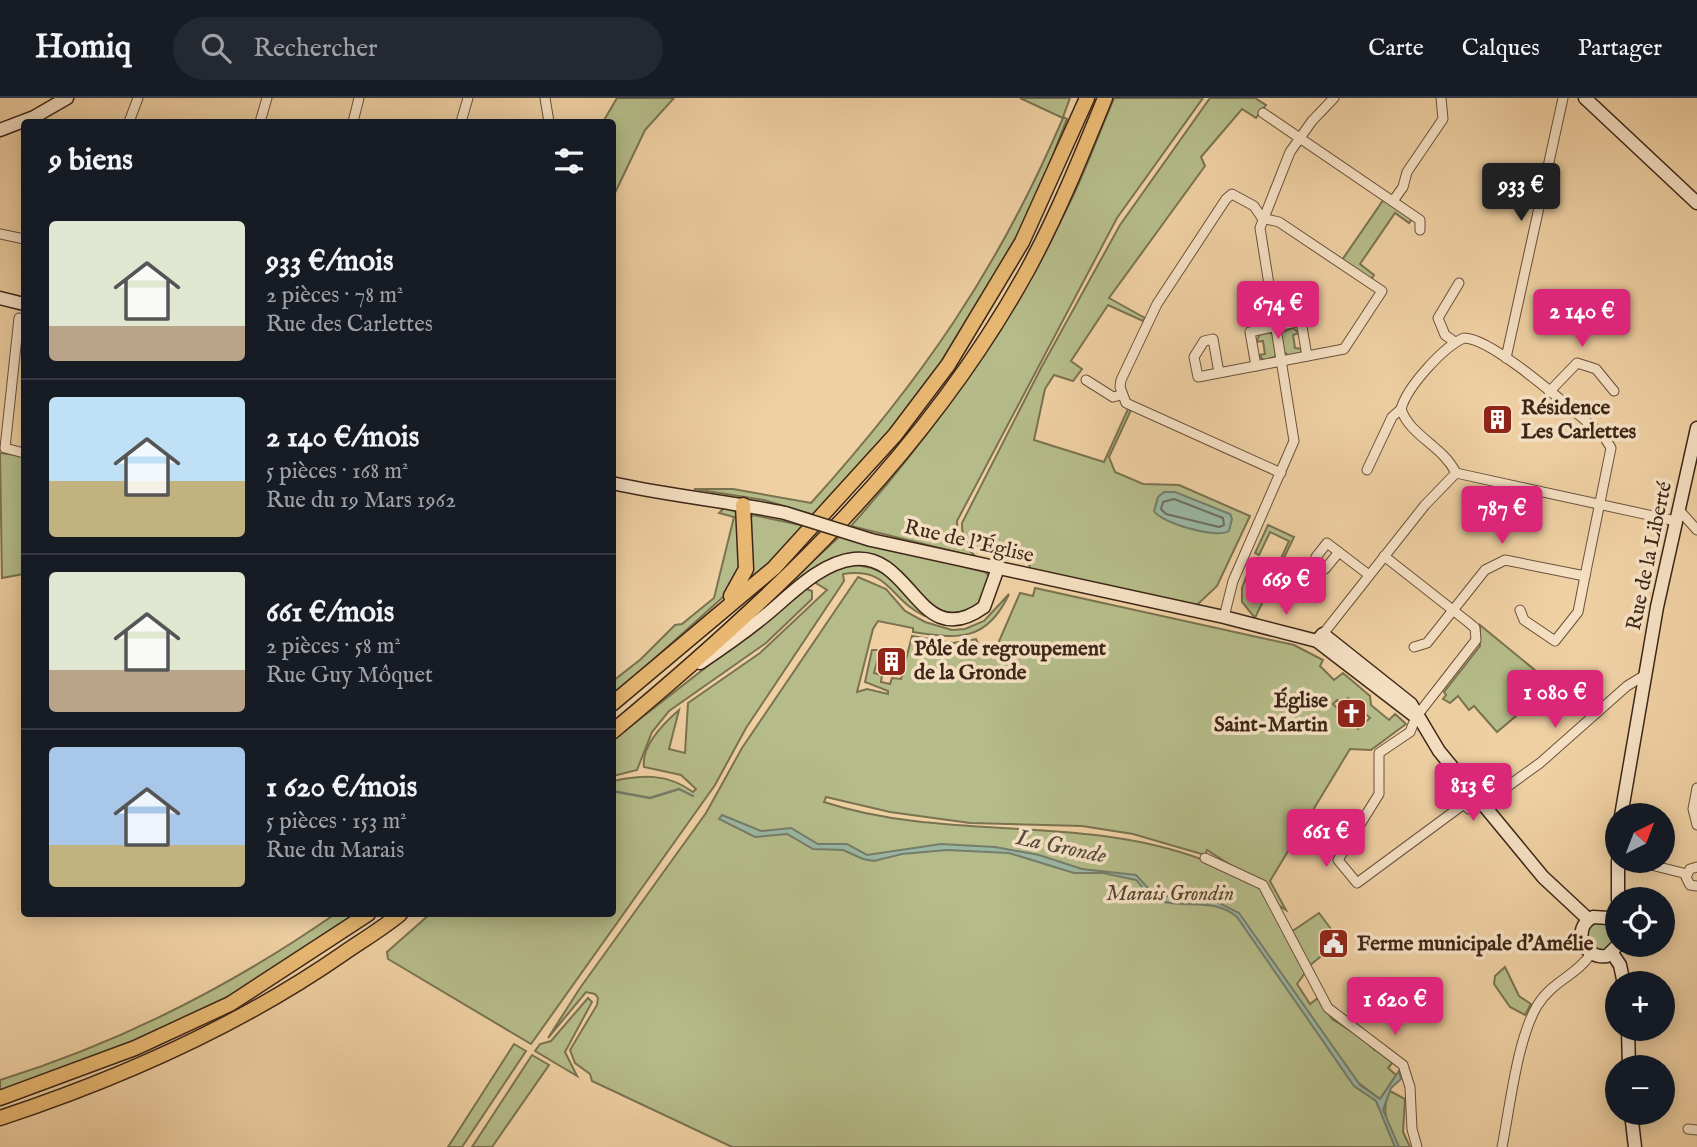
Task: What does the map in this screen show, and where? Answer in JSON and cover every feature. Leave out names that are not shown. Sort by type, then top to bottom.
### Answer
[{"type":"main road","points":[[616,700],[774,568],[895,435],[948,365],[1022,242],[1087,98]]},
{"type":"main road","points":[[616,729],[676,679],[812,554],[857,508],[925,426],[993,328],[1027,271],[1069,185],[1105,98]]},
{"type":"main road","points":[[684,641],[737,590],[745,576],[743,505]]},
{"type":"main road","points":[[0,1098],[135,1048],[229,1003],[363,917]]},
{"type":"main road","points":[[0,1118],[75,1093],[236,1020],[319,971],[396,917]]},
{"type":"street","points":[[29,119],[67,98]]},
{"type":"street","points":[[129,119],[138,98]]},
{"type":"street","points":[[261,119],[267,98]]},
{"type":"street","points":[[354,119],[359,98]]},
{"type":"street","points":[[462,119],[468,98]]},
{"type":"street","points":[[545,98],[549,119]]},
{"type":"street","points":[[1224,617],[1233,581],[1294,441],[1283,361],[1261,243],[1262,218],[1284,164],[1299,138],[1334,98]]},
{"type":"street","points":[[1393,201],[1407,172],[1443,119],[1441,98]]},
{"type":"street","points":[[1506,358],[1563,98]]},
{"type":"street","points":[[1585,98],[1697,203]]},
{"type":"street","points":[[1263,113],[1420,220],[1420,230]]},
{"type":"street","points":[[0,130],[21,122]]},
{"type":"street","points":[[1219,373],[1344,349],[1382,291],[1279,222],[1262,218],[1254,206],[1232,194],[1226,198],[1147,321],[1121,380],[1121,394],[1130,407],[1281,473]]},
{"type":"street","points":[[0,234],[21,238]]},
{"type":"street","points":[[1455,342],[1445,335],[1438,318],[1459,283]]},
{"type":"street","points":[[0,298],[21,303]]},
{"type":"street","points":[[19,318],[5,450],[21,453]]},
{"type":"street","points":[[1256,366],[1250,332],[1301,321],[1307,356]]},
{"type":"street","points":[[1367,470],[1392,417],[1401,409],[1405,397],[1442,352],[1455,342],[1473,338],[1506,358],[1603,435],[1611,448],[1578,612],[1555,641],[1524,620],[1520,610]]},
{"type":"street","points":[[1549,392],[1577,363],[1596,369],[1614,391]]},
{"type":"street","points":[[12,380],[21,381]]},
{"type":"street","points":[[1086,380],[1113,397],[1121,394]]},
{"type":"street","points":[[1401,409],[1408,423],[1448,457],[1456,473]]},
{"type":"street","name":"Rue de la Liberté","points":[[1623,803],[1644,675],[1697,428]]},
{"type":"street","points":[[1320,638],[1448,478],[1456,473],[1601,506],[1677,515],[1697,530]]},
{"type":"street","name":"Rue de l'Église","points":[[616,484],[671,496],[785,513],[871,540],[1320,638],[1416,717],[1425,733],[1550,885],[1588,919]]},
{"type":"street","points":[[1339,552],[1369,575]]},
{"type":"street","points":[[1384,556],[1475,628],[1476,640],[1416,717],[1410,732],[1379,753],[1379,794],[1338,860],[1357,883],[1464,804],[1469,809],[1483,804],[1540,762],[1628,685],[1644,675]]},
{"type":"street","points":[[676,679],[734,640],[809,581],[843,561],[857,558],[881,565],[902,580],[925,609],[941,617],[958,620],[984,607],[998,568]]},
{"type":"street","points":[[1414,647],[1427,643],[1485,570],[1497,562],[1505,560],[1585,576]]},
{"type":"street","points":[[1697,788],[1693,809],[1697,825]]},
{"type":"street","points":[[1205,858],[1263,885],[1328,1008],[1403,1065],[1410,1087],[1412,1129],[1417,1147]]},
{"type":"street","points":[[1675,871],[1687,874],[1697,867]]},
{"type":"street","points":[[1687,874],[1688,882],[1697,886]]},
{"type":"street","points":[[1590,954],[1582,937],[1588,919],[1602,915],[1605,917]]},
{"type":"street","points":[[1590,954],[1605,955]]},
{"type":"street","points":[[1502,1147],[1530,1020],[1537,1006],[1556,982],[1580,967],[1590,954]]},
{"type":"street","points":[[1632,1125],[1635,1147]]},
{"type":"green space","points":[[617,98],[674,98],[645,130],[616,191],[616,119],[605,119]]},
{"type":"green space","points":[[1020,98],[1070,98],[1063,117],[1067,119],[1036,198],[1025,224],[982,303],[932,377],[876,448],[818,516],[764,500],[694,489],[733,489],[811,503],[851,458],[888,413],[954,322],[1012,225],[1038,173],[1063,118]]},
{"type":"green space","points":[[1114,98],[1203,98],[1117,218],[957,521],[958,539],[976,557],[851,526],[945,410],[1001,327],[1073,196]]},
{"type":"green space","points":[[1210,98],[1255,98],[1266,105],[1256,118],[1242,109],[1201,157],[1205,166],[1109,298],[1145,318],[1143,321],[1108,305],[1071,361],[1082,369],[1073,381],[1054,375],[1045,389],[1034,440],[1104,462],[1128,409],[1131,410],[1109,457],[1115,472],[1143,484],[1179,485],[1250,516],[1217,586],[1197,605],[1030,569],[1029,562],[976,549],[968,543],[963,534],[962,523],[1041,368],[1120,225]]},
{"type":"green space","points":[[1384,199],[1412,219],[1409,223],[1395,213],[1360,264],[1374,275],[1371,280],[1342,260]]},
{"type":"green space","points":[[1293,328],[1299,333],[1293,335],[1295,348],[1303,349],[1300,354],[1289,356],[1284,352],[1281,333]]},
{"type":"green space","points":[[1260,334],[1273,334],[1276,356],[1264,361],[1259,355],[1265,354],[1263,341],[1256,342]]},
{"type":"green space","points":[[0,453],[21,456],[21,575],[2,578]]},
{"type":"green space","points":[[724,508],[737,512],[743,562],[732,589],[616,693],[616,679],[641,659],[675,625],[682,624],[714,598],[734,517],[719,513]]},
{"type":"green space","points":[[753,515],[805,526],[761,572],[744,584],[750,518]]},
{"type":"green space","points":[[1268,525],[1294,537],[1255,618],[1242,602],[1242,588],[1250,567],[1273,576],[1289,541],[1270,532],[1259,555],[1255,553]]},
{"type":"green space","points":[[840,536],[985,572],[989,576],[984,594],[979,603],[969,610],[951,613],[941,610],[932,605],[895,567],[876,557],[855,553],[842,555],[815,569],[753,621],[750,619]]},
{"type":"green space","points":[[849,564],[874,569],[901,586],[926,613],[925,616],[904,602],[881,580],[859,573],[843,574],[844,581],[746,728],[715,785],[531,1044],[388,959],[387,952],[427,917],[616,917],[616,781],[654,777],[674,781],[693,792],[696,789],[681,775],[644,767],[650,743],[679,710],[669,749],[685,753],[688,703],[760,653],[827,590],[816,583],[827,572]]},
{"type":"green space","name":"Marais Grondin","points":[[858,577],[886,589],[905,611],[925,622],[952,630],[965,629],[984,621],[1009,594],[991,621],[970,634],[944,636],[913,632],[913,628],[878,621],[873,629],[857,692],[867,689],[888,694],[888,691],[865,682],[872,650],[880,650],[874,673],[882,675],[881,682],[890,684],[892,678],[901,679],[912,636],[953,643],[976,639],[979,646],[997,646],[1020,593],[1033,596],[1035,588],[1294,645],[1323,660],[1320,666],[1334,680],[1343,673],[1370,696],[1371,705],[1389,720],[1395,714],[1406,724],[1371,750],[1350,749],[1270,881],[1286,910],[1278,905],[1269,890],[1207,850],[1205,855],[1133,834],[1082,826],[970,823],[890,812],[826,797],[824,802],[873,815],[922,822],[1122,839],[1170,849],[1253,881],[1268,899],[1305,973],[1297,984],[1310,1004],[1318,998],[1332,1019],[1372,1044],[1375,1050],[1377,1048],[1393,1062],[1388,1068],[1396,1075],[1380,1099],[1357,1082],[1357,1088],[1376,1100],[1395,1147],[732,1147],[592,1081],[590,1074],[575,1063],[570,1050],[597,1005],[598,998],[595,994],[586,992],[548,1038],[580,988],[706,813],[742,748]],"holes":[[[1348,698],[1370,718],[1358,729],[1333,704],[1337,700],[1341,703]]]},
{"type":"green space","points":[[806,589],[812,591],[812,599],[766,643],[669,711],[652,732],[637,770],[616,775],[616,738]]},
{"type":"green space","points":[[1480,625],[1553,685],[1497,732],[1474,706],[1469,710],[1458,696],[1450,703],[1443,699],[1446,695],[1444,692],[1480,646]]},
{"type":"green space","points":[[1319,913],[1340,941],[1309,966],[1291,932]]},
{"type":"green space","points":[[330,917],[353,917],[244,989],[201,1011],[127,1047],[0,1092],[0,1080],[88,1048],[174,1010],[296,940]]},
{"type":"green space","points":[[1595,922],[1605,922],[1605,950],[1601,951],[1595,950],[1587,942],[1586,936],[1587,930]]},
{"type":"green space","points":[[1505,967],[1519,996],[1531,1004],[1525,1015],[1510,1007],[1494,984],[1495,976]]},
{"type":"green space","points":[[588,998],[592,1002],[565,1052],[577,1076],[535,1051],[540,1044],[551,1041]]},
{"type":"green space","points":[[514,1044],[526,1051],[462,1147],[448,1147]]},
{"type":"green space","points":[[532,1055],[549,1065],[492,1147],[472,1147]]},
{"type":"green space","points":[[1390,1091],[1405,1099],[1403,1132],[1410,1147],[1399,1147],[1389,1126],[1385,1106]]},
{"type":"water","points":[[1164,492],[1175,492],[1230,514],[1232,519],[1229,531],[1202,531],[1178,525],[1159,516],[1154,511],[1158,497]]},
{"type":"water","points":[[722,815],[761,831],[791,828],[818,844],[847,844],[867,855],[941,844],[995,847],[1039,855],[1082,869],[1136,875],[1149,889],[1164,896],[1211,899],[1239,913],[1360,1085],[1380,1099],[1399,1071],[1401,1079],[1391,1088],[1383,1110],[1399,1147],[1395,1147],[1376,1101],[1354,1086],[1237,917],[1227,910],[1162,901],[1151,897],[1136,880],[1103,873],[1074,873],[1009,853],[947,850],[902,854],[874,861],[863,859],[843,850],[813,849],[787,834],[755,837],[719,819]]},
{"type":"waterway","name":"La Gronde","points":[[616,792],[650,798],[679,789],[693,796]]},
{"type":"place","name":"Résidence Les Carlettes","points":[[1498,420]]},
{"type":"place","name":"Pôle de regroupement de la Gronde","points":[[891,661]]},
{"type":"place","name":"Église Saint-Martin","points":[[1351,713]]},
{"type":"place","name":"Ferme municipale d'Amélie","points":[[1334,944]]}]
